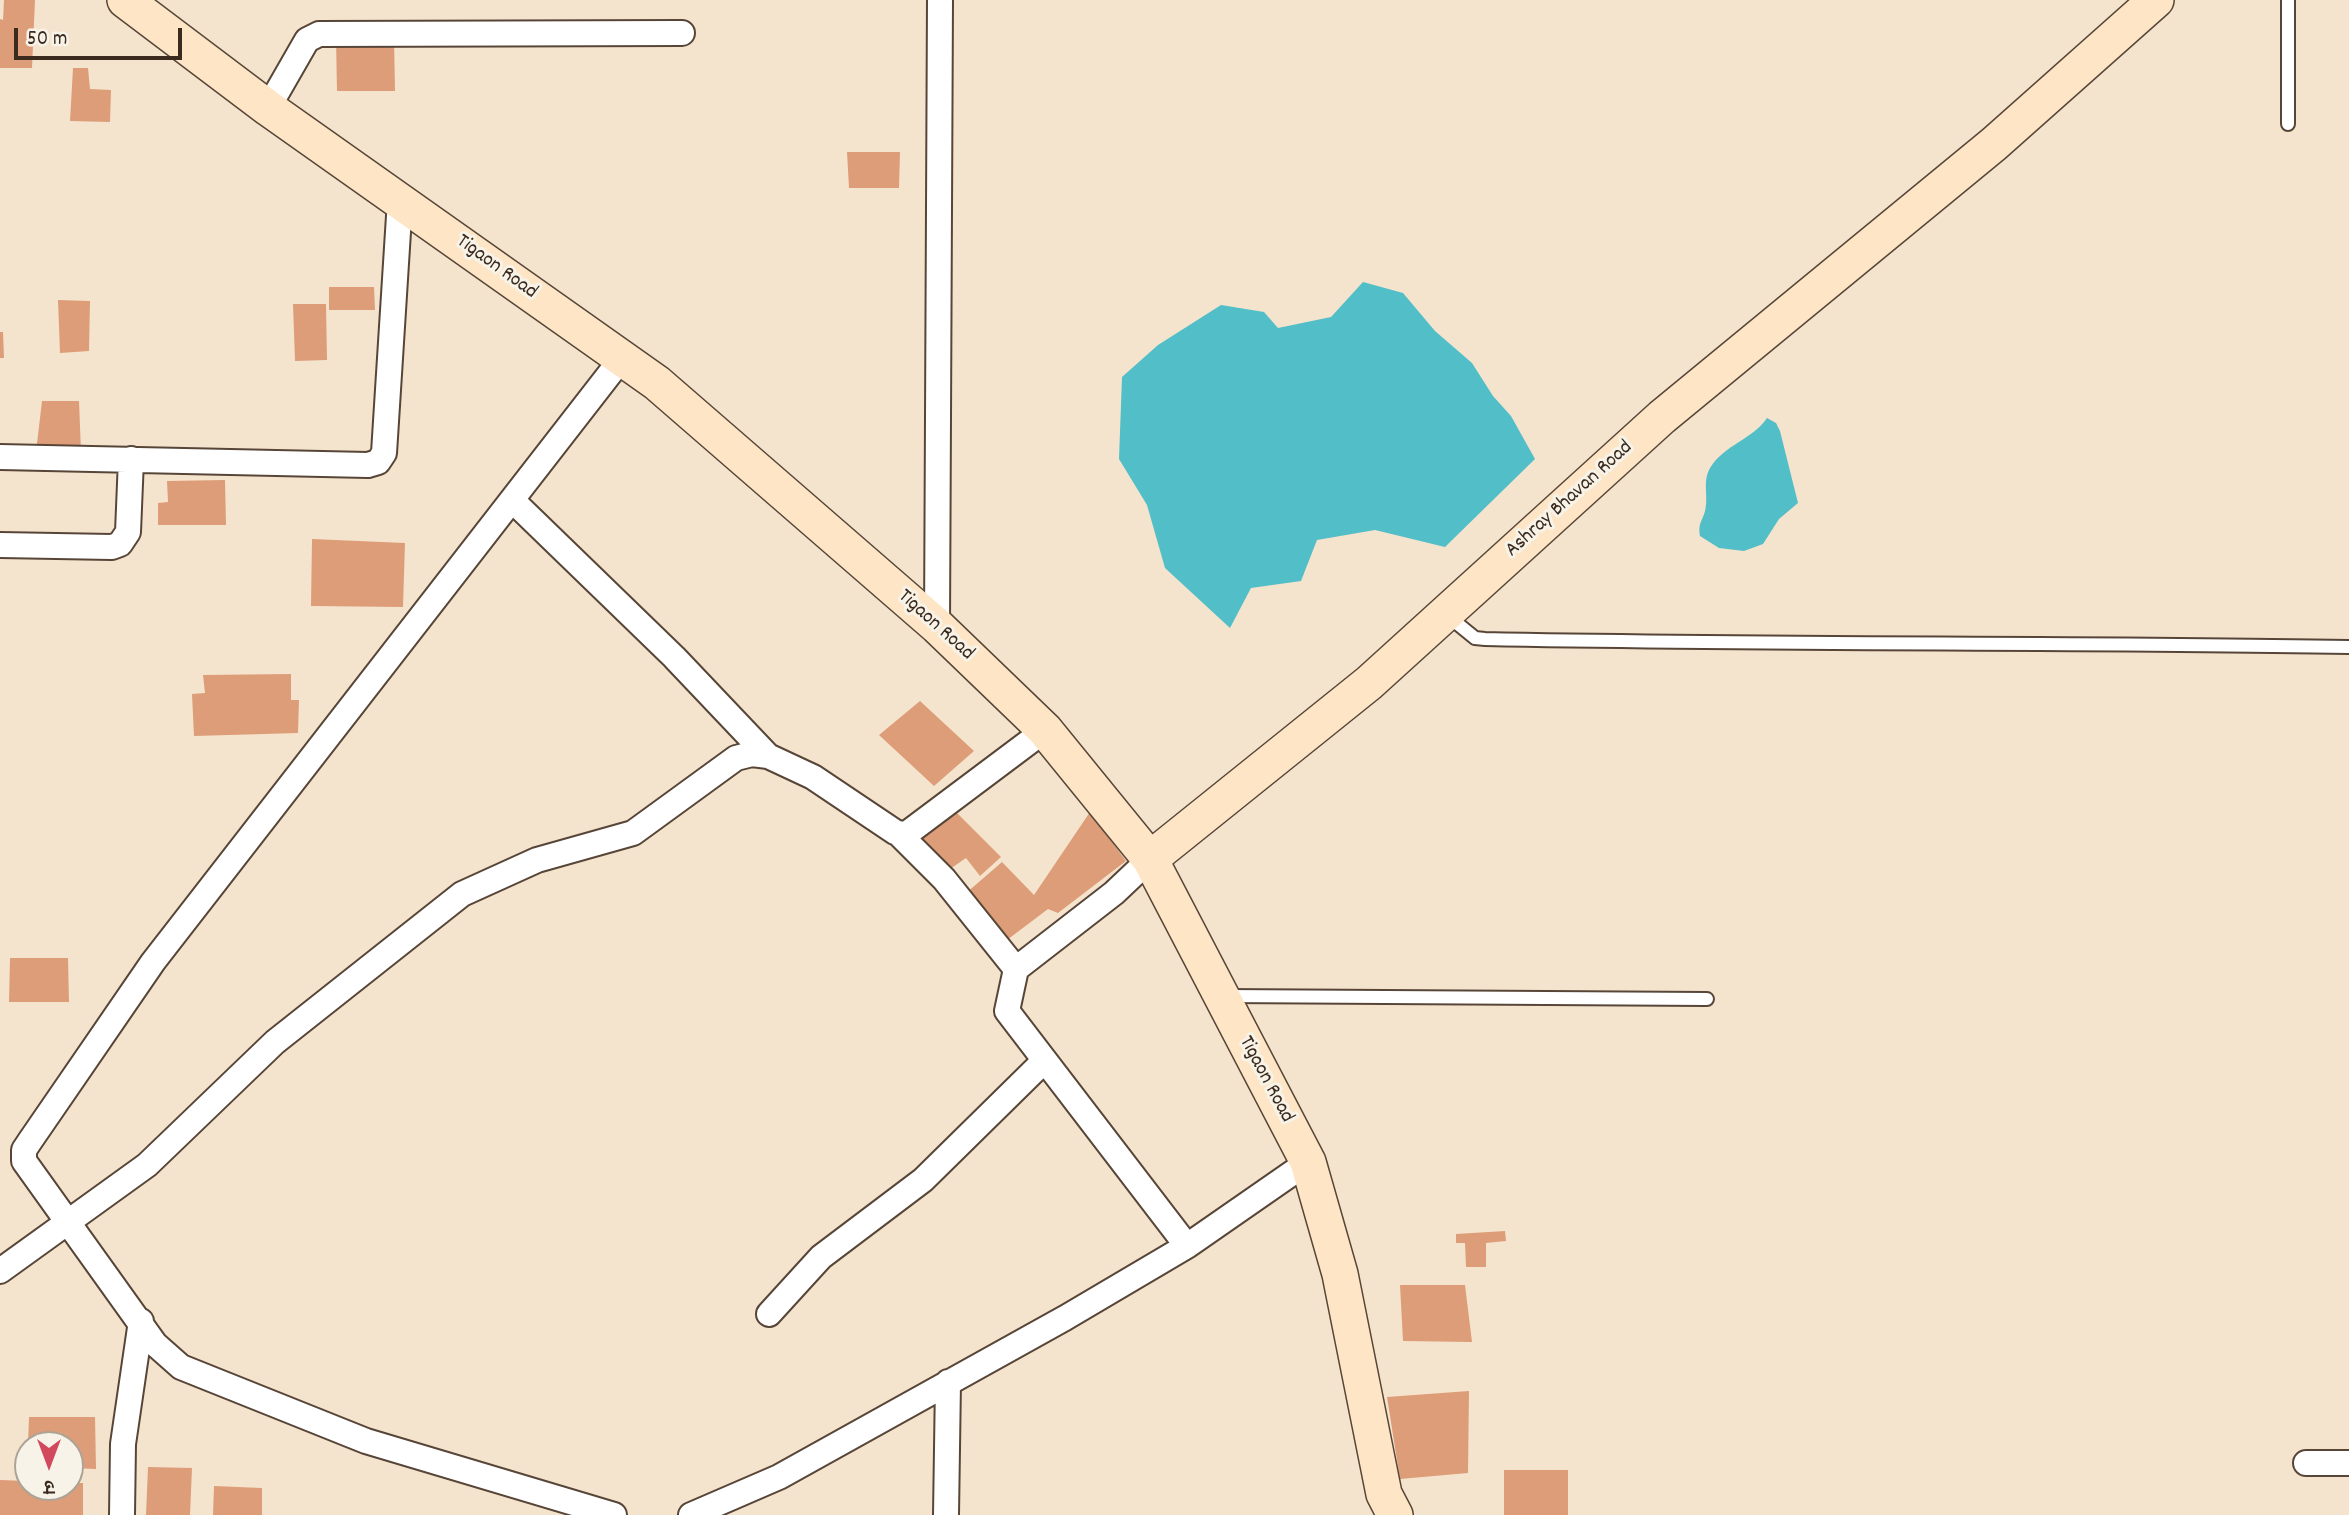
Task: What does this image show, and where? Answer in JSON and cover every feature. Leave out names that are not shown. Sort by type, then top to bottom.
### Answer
[{"type":"street","name":"Tigaon Road","points":[[125,0],[268,108],[667,392],[937,626],[1045,730],[1150,859],[1308,1162],[1340,1275],[1384,1494],[1395,1515]]},
{"type":"street","points":[[937,626],[940,0]]},
{"type":"street","name":"Ashray Bhavan Road","points":[[1150,859],[1369,683],[1662,417],[1994,144],[2157,0]]},
{"type":"street","points":[[268,108],[307,40],[319,34],[682,33]]},
{"type":"street","points":[[0,457],[368,465],[382,459],[400,200]]},
{"type":"street","points":[[614,1515],[366,1441],[181,1367],[155,1344],[24,1161],[24,1150],[153,962],[622,358]]},
{"type":"street","points":[[0,545],[112,547],[120,544],[128,531],[131,459]]},
{"type":"street","points":[[512,500],[674,657],[768,756]]},
{"type":"street","points":[[900,835],[910,832],[1045,730]]},
{"type":"street","points":[[0,1271],[147,1165],[275,1042],[461,894],[537,860],[633,833],[736,758],[752,754],[768,756],[813,777],[900,835],[961,898],[1016,969]]},
{"type":"street","points":[[1150,859],[1114,893],[1016,969],[1007,1004],[1008,1016],[1186,1246]]},
{"type":"street","points":[[769,1314],[821,1257],[923,1180],[1044,1061]]},
{"type":"street","points":[[691,1515],[779,1477],[1186,1246],[1308,1162]]},
{"type":"street","points":[[122,1515],[124,1444],[141,1321]]},
{"type":"street","points":[[946,1515],[947,1382]]},
{"type":"street","points":[[2306,1463],[2349,1463]]},
{"type":"lane","points":[[2288,0],[2288,124]]},
{"type":"lane","points":[[1445,614],[1475,638],[1485,639],[1691,643],[2038,642],[2349,647]]},
{"type":"lane","points":[[1220,996],[1707,999]]},
{"type":"water","points":[[1363,282],[1403,293],[1435,331],[1472,363],[1493,396],[1511,416],[1535,459],[1445,547],[1375,530],[1317,540],[1301,581],[1251,588],[1230,628],[1165,568],[1147,505],[1119,459],[1122,377],[1158,345],[1221,305],[1264,312],[1278,328],[1331,317]]},
{"type":"water","points":[[1767,418],[1776,423],[1780,431],[1798,503],[1779,519],[1763,544],[1744,551],[1719,548],[1700,536],[1708,473],[1723,453]]},
{"type":"building","points":[[4,0],[35,0],[32,68],[0,68],[0,19],[3,20]]},
{"type":"building","points":[[336,39],[394,39],[395,91],[337,91]]},
{"type":"building","points":[[73,68],[88,68],[90,89],[111,90],[110,122],[70,121]]},
{"type":"building","points":[[847,152],[900,152],[899,188],[849,188]]},
{"type":"building","points":[[329,287],[374,287],[375,310],[329,310]]},
{"type":"building","points":[[58,300],[90,301],[89,351],[60,353]]},
{"type":"building","points":[[293,304],[326,304],[327,360],[295,361]]},
{"type":"building","points":[[0,332],[3,332],[4,358],[0,358]]},
{"type":"building","points":[[42,401],[79,401],[81,452],[36,452]]},
{"type":"building","points":[[225,480],[226,525],[158,525],[158,503],[168,502],[167,481]]},
{"type":"building","points":[[312,539],[405,543],[403,607],[311,606]]},
{"type":"building","points":[[291,674],[291,700],[299,700],[298,733],[194,736],[192,694],[205,693],[203,675]]},
{"type":"building","points":[[920,701],[974,751],[934,786],[879,735]]},
{"type":"building","points":[[953,809],[1001,857],[980,876],[966,858],[950,869],[917,838]]},
{"type":"building","points":[[1090,812],[1126,861],[1058,913],[1048,909],[1003,943],[965,894],[1002,862],[1034,895]]},
{"type":"building","points":[[10,958],[68,958],[69,1002],[9,1002]]},
{"type":"building","points":[[1505,1231],[1506,1241],[1486,1243],[1486,1267],[1466,1267],[1465,1243],[1456,1243],[1456,1234]]},
{"type":"building","points":[[1400,1285],[1465,1285],[1472,1342],[1403,1341]]},
{"type":"building","points":[[1469,1391],[1468,1473],[1400,1479],[1387,1397]]},
{"type":"building","points":[[29,1417],[95,1417],[96,1469],[84,1469],[84,1431],[28,1431]]},
{"type":"building","points":[[148,1467],[192,1468],[190,1515],[146,1515]]},
{"type":"building","points":[[1504,1470],[1568,1470],[1568,1515],[1504,1515]]},
{"type":"building","points":[[0,1480],[14,1480],[14,1501],[83,1501],[83,1515],[0,1515]]},
{"type":"building","points":[[214,1486],[262,1488],[262,1515],[213,1515]]}]
